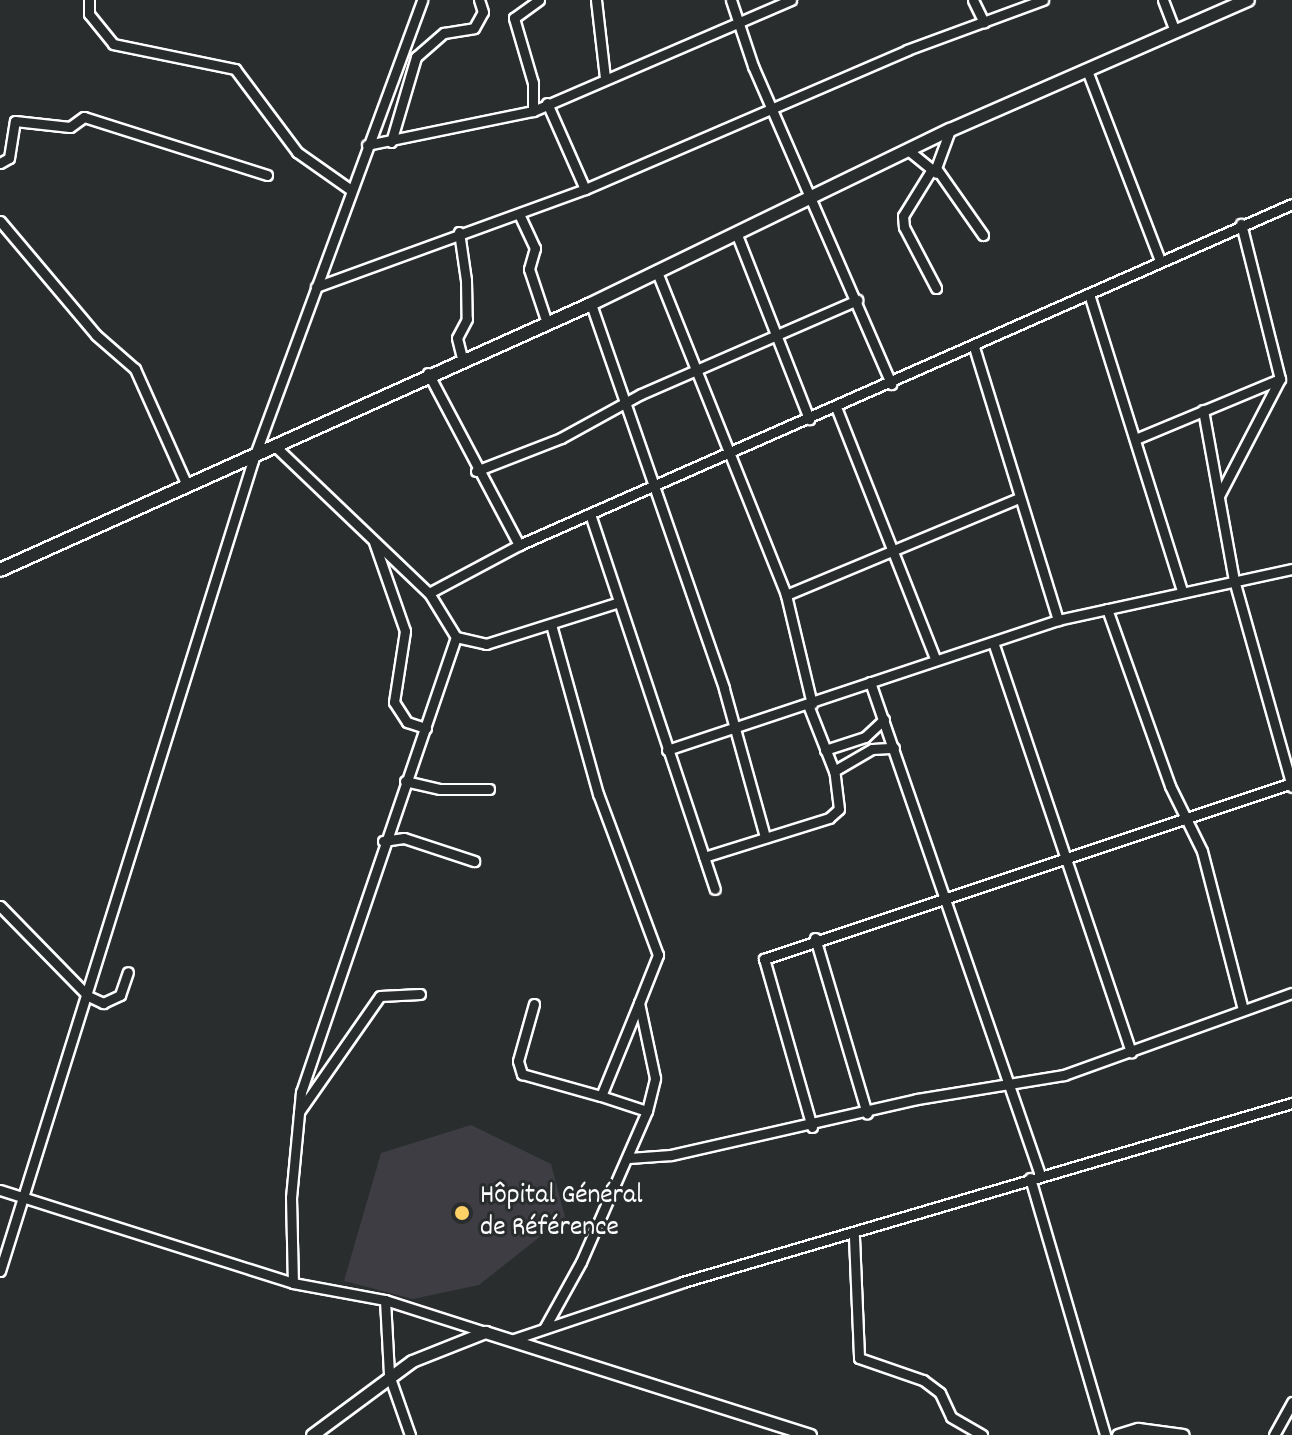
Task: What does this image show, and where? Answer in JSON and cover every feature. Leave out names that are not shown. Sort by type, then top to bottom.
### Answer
[{"type":"main road","points":[[0,570],[187,485],[253,460],[428,373],[591,304],[813,200],[950,130],[1088,73],[1248,0]]},
{"type":"street","points":[[89,0],[89,14],[113,44],[235,69],[297,152],[351,190]]},
{"type":"street","points":[[0,1271],[253,460],[422,0]]},
{"type":"street","points":[[391,142],[416,57],[444,33],[474,28],[483,12],[479,0]]},
{"type":"street","points":[[533,111],[533,83],[514,18],[539,0]]},
{"type":"street","points":[[596,0],[605,78]]},
{"type":"street","points":[[731,0],[771,109],[857,300],[891,384]]},
{"type":"street","points":[[367,145],[533,111],[738,20],[791,0]]},
{"type":"street","points":[[973,0],[984,23]]},
{"type":"street","points":[[316,287],[459,232],[585,189],[771,109],[1043,0]]},
{"type":"street","points":[[1163,0],[1175,32]]},
{"type":"street","points":[[1088,73],[1116,159],[1160,261]]},
{"type":"street","points":[[547,103],[585,189]]},
{"type":"street","points":[[0,163],[9,158],[15,121],[66,127],[84,117],[267,175]]},
{"type":"street","points":[[936,288],[904,227],[903,216],[936,173],[936,161],[950,130]]},
{"type":"street","points":[[908,150],[936,173],[983,235]]},
{"type":"street","points":[[429,593],[519,545],[891,384],[1241,224],[1292,204]]},
{"type":"street","points":[[519,214],[535,248],[529,269],[547,323]]},
{"type":"street","points":[[0,221],[96,335],[135,369],[187,485]]},
{"type":"street","points":[[1219,496],[1280,379],[1241,224]]},
{"type":"street","points":[[459,232],[466,280],[467,319],[457,338],[462,358]]},
{"type":"street","points":[[737,235],[809,419]]},
{"type":"street","points":[[657,272],[696,371],[733,452],[786,595],[810,704],[840,797],[835,813],[704,857]]},
{"type":"street","points":[[1089,294],[1138,438],[1182,591]]},
{"type":"street","points":[[476,471],[561,438],[629,400],[857,300]]},
{"type":"street","points":[[591,304],[629,400],[657,485],[765,837]]},
{"type":"street","points":[[974,347],[1017,499],[1058,620]]},
{"type":"street","points":[[428,373],[476,471],[519,545]]},
{"type":"street","points":[[1138,438],[1280,379]]},
{"type":"street","points":[[836,407],[935,658]]},
{"type":"street","points":[[812,1127],[762,964],[815,938],[1068,857],[1185,813],[1292,784],[1234,580],[1203,410]]},
{"type":"street","points":[[276,447],[429,593],[456,637],[486,644],[619,602]]},
{"type":"street","points":[[786,595],[890,549],[1017,499]]},
{"type":"street","points":[[590,514],[715,889]]},
{"type":"street","points":[[374,541],[405,631],[394,702],[407,722],[426,728]]},
{"type":"street","points":[[667,750],[810,704],[935,658],[1058,620],[1292,569]]},
{"type":"street","points":[[1107,609],[1202,851],[1243,1010]]},
{"type":"street","points":[[551,625],[598,794],[655,944],[654,969],[601,1096]]},
{"type":"street","points":[[293,1283],[297,1115],[383,841],[426,728],[456,637]]},
{"type":"street","points":[[993,642],[1068,857],[1131,1052]]},
{"type":"street","points":[[870,682],[1035,1176],[1105,1435]]},
{"type":"street","points":[[825,750],[865,737],[884,719]]},
{"type":"street","points":[[834,771],[872,749],[894,748]]},
{"type":"street","points":[[405,781],[440,789],[489,789]]},
{"type":"street","points":[[383,841],[404,838],[474,861]]},
{"type":"street","points":[[0,906],[88,996],[103,1003],[120,995],[128,972]]},
{"type":"street","points":[[815,938],[867,1113]]},
{"type":"street","points":[[629,1158],[812,1127],[867,1113],[1007,1087],[1131,1052],[1292,993]]},
{"type":"street","points":[[297,1115],[380,996],[420,994]]},
{"type":"street","points":[[545,1327],[629,1158],[647,1111],[655,1078],[639,1003]]},
{"type":"street","points":[[534,1004],[518,1061],[522,1074],[647,1111]]},
{"type":"street","points":[[514,1339],[545,1327],[854,1237],[1035,1176],[1292,1103]]},
{"type":"street","points":[[0,1190],[293,1283],[385,1300],[514,1339],[810,1435]]},
{"type":"street","points":[[854,1237],[859,1358],[923,1380],[940,1393],[951,1417],[982,1435]]},
{"type":"street","points":[[385,1300],[389,1375],[410,1435]]},
{"type":"street","points":[[312,1435],[389,1375],[485,1332]]},
{"type":"street","points":[[1274,1435],[1292,1402]]},
{"type":"street","points":[[1118,1435],[1138,1429],[1183,1435]]},
{"type":"shaded area","name":"Hôpital Général de Référence","points":[[471,1125],[551,1164],[565,1217],[479,1285],[413,1299],[344,1281],[381,1153]]},
{"type":"place","name":"Hôpital Général de Référence","points":[[462,1213]]}]
